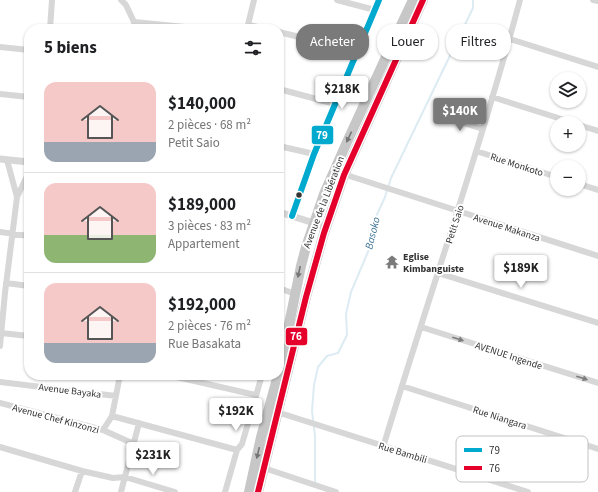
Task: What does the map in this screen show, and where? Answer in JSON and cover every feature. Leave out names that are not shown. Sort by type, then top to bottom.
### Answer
[{"type":"highway","name":"Avenue de la Libération","points":[[284,347],[301,266],[324,194],[385,59],[414,0]]},
{"type":"highway","name":"Avenue de la Libération","points":[[258,492],[314,266],[326,227],[344,175],[423,0]]},
{"type":"highway","points":[[249,492],[277,380]]},
{"type":"street","points":[[50,24],[52,0]]},
{"type":"street","points":[[121,0],[126,5],[132,24]]},
{"type":"street","points":[[249,24],[254,0]]},
{"type":"street","points":[[337,0],[375,10]]},
{"type":"street","points":[[369,24],[379,0]]},
{"type":"street","name":"Petit Saio","points":[[511,35],[520,0]]},
{"type":"street","points":[[594,0],[598,1]]},
{"type":"street","points":[[284,33],[296,36]]},
{"type":"street","points":[[511,39],[598,67]]},
{"type":"street","points":[[0,47],[24,49]]},
{"type":"street","points":[[292,216],[314,154],[353,60]]},
{"type":"street","name":"Petit Saio","points":[[382,445],[384,444],[458,212],[503,60]]},
{"type":"street","points":[[284,90],[335,104]]},
{"type":"street","points":[[0,94],[24,96]]},
{"type":"street","points":[[492,97],[552,116]]},
{"type":"street","points":[[444,116],[483,129]]},
{"type":"street","points":[[586,127],[598,131]]},
{"type":"street","points":[[284,147],[314,154]]},
{"type":"street","name":"Rue Monkoto","points":[[476,151],[550,175]]},
{"type":"street","points":[[17,197],[4,159],[24,161]]},
{"type":"street","name":"Avenue Makanza","points":[[334,171],[392,191],[598,256]]},
{"type":"street","points":[[0,346],[3,292],[6,283],[17,197],[24,182]]},
{"type":"street","points":[[586,186],[598,190]]},
{"type":"street","points":[[284,214],[326,227]]},
{"type":"street","points":[[0,232],[24,235]]},
{"type":"street","points":[[438,273],[598,323]]},
{"type":"street","points":[[6,283],[24,285]]},
{"type":"street","points":[[284,290],[295,294]]},
{"type":"street","name":"AVENUE Ingende","points":[[421,327],[598,383]]},
{"type":"street","points":[[1,333],[24,335]]},
{"type":"street","points":[[103,430],[112,416],[119,380]]},
{"type":"street","points":[[190,380],[256,395]]},
{"type":"street","points":[[225,492],[237,450],[242,444],[260,380]]},
{"type":"street","name":"Avenue Bayaka","points":[[0,382],[116,396]]},
{"type":"street","name":"Rue Niangara","points":[[402,386],[558,436]]},
{"type":"street","name":"Avenue Chef Kinzonzi","points":[[0,403],[103,430],[134,444]]},
{"type":"street","name":"Rue Bambili","points":[[277,412],[456,469]]},
{"type":"street","points":[[112,416],[237,450]]},
{"type":"street","points":[[121,492],[138,423]]},
{"type":"street","name":"Rue Niangara","points":[[588,446],[598,449]]},
{"type":"street","points":[[0,447],[82,472],[113,478],[125,478],[175,492]]},
{"type":"street","points":[[264,468],[336,492]]},
{"type":"street","points":[[75,492],[82,472]]},
{"type":"street","name":"Rue Bambili","points":[[497,482],[528,492]]},
{"type":"waterway","name":"Basoko","points":[[315,483],[315,436],[312,411],[314,385],[318,367],[327,356],[338,353],[347,335],[346,314],[351,292],[370,247],[375,219],[385,197],[391,178],[473,8],[473,0]]},
{"type":"transit line","name":"79","points":[[292,216],[314,154],[379,0]]},
{"type":"transit line","name":"76","points":[[258,492],[306,297],[324,233],[344,175],[423,0]]},
{"type":"place","name":"Eglise Kimbanguiste","points":[[392,262]]}]
